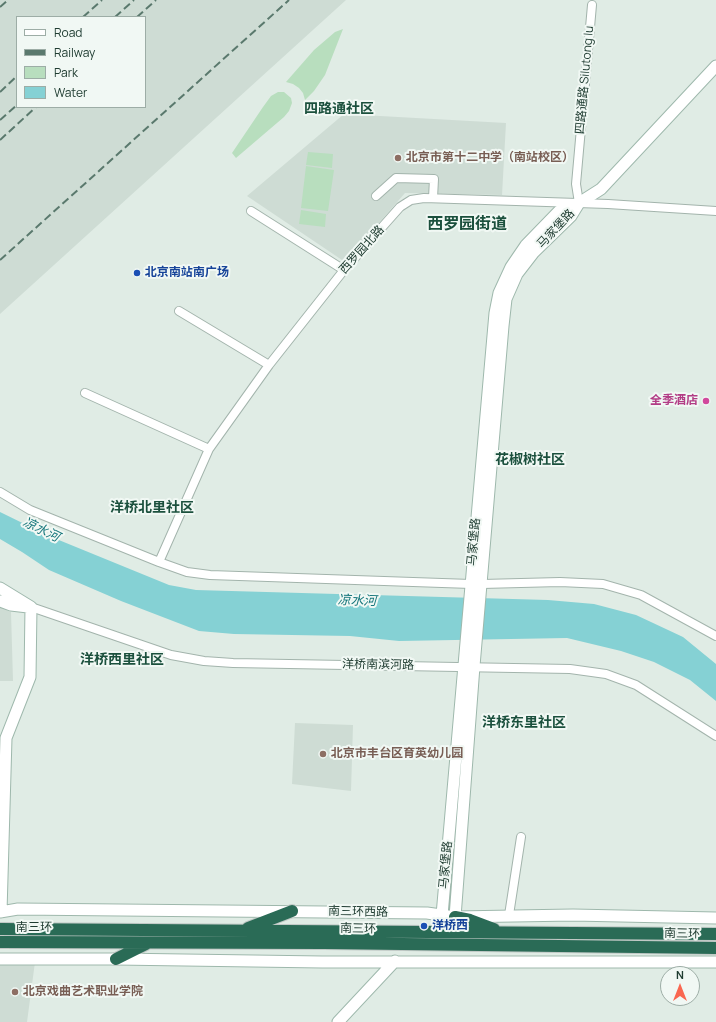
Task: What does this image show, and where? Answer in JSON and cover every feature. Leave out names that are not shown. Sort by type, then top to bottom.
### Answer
[{"type":"highway","points":[[241,930],[292,911]]},
{"type":"highway","points":[[455,916],[470,920],[503,933]]},
{"type":"highway","name":"南三环","points":[[0,929],[716,934]]},
{"type":"highway","name":"南三环","points":[[0,942],[324,943],[716,948]]},
{"type":"highway","points":[[116,958],[148,942]]},
{"type":"street","name":"四路通路 Silutong lu","points":[[579,203],[576,184],[592,5]]},
{"type":"street","name":"马家堡路","points":[[442,915],[476,584],[494,320],[499,293],[511,267],[526,245],[559,212],[579,203],[601,189],[716,66]]},
{"type":"street","points":[[376,196],[396,178],[434,179],[433,198]]},
{"type":"street","name":"西罗园北路","points":[[160,562],[209,449],[269,365],[344,270],[400,208],[411,200],[433,198],[608,204],[716,211]]},
{"type":"street","points":[[251,211],[344,270]]},
{"type":"street","points":[[179,311],[269,365]]},
{"type":"street","points":[[85,393],[209,449]]},
{"type":"street","points":[[0,492],[30,510],[187,572],[476,584],[560,582],[603,584],[641,595],[716,636]]},
{"type":"street","name":"洋桥南滨河路","points":[[0,588],[31,607]]},
{"type":"street","name":"洋桥南滨河路","points":[[0,596],[171,655],[204,661],[233,663],[570,669],[606,674],[636,685],[716,736]]},
{"type":"street","name":"洋桥南滨河路","points":[[0,601],[11,605],[31,607]]},
{"type":"street","points":[[1,912],[6,738],[30,677],[31,607]]},
{"type":"street","name":"马家堡路","points":[[455,916],[468,666]]},
{"type":"street","points":[[509,915],[521,837]]},
{"type":"street","name":"南三环西路","points":[[1,912],[18,909],[427,912],[455,916],[509,915],[716,918]]},
{"type":"street","points":[[0,959],[116,958],[322,962],[716,962]]},
{"type":"street","points":[[338,1022],[395,961]]},
{"type":"shaded area","points":[[0,0],[346,0],[0,314]]},
{"type":"shaded area","name":"北京市第十二中学（南站校区）","points":[[344,114],[506,123],[502,195],[405,193],[345,262],[247,196]]},
{"type":"shaded area","points":[[0,607],[11,612],[13,681],[0,681]]},
{"type":"shaded area","name":"北京市丰台区育英幼儿园","points":[[295,723],[353,725],[351,791],[292,784]]},
{"type":"shaded area","name":"北京戏曲艺术职业学院","points":[[0,962],[35,962],[27,1022],[0,1022]]},
{"type":"green space","points":[[343,29],[325,75],[314,91],[305,100],[303,93],[299,88],[286,82],[314,50],[335,32]]},
{"type":"green space","points":[[278,92],[284,92],[291,98],[292,103],[289,111],[236,158],[232,153],[271,96]]},
{"type":"green space","points":[[308,152],[333,154],[332,168],[306,165]]},
{"type":"green space","points":[[306,166],[334,170],[328,211],[301,208]]},
{"type":"green space","points":[[301,210],[326,214],[325,227],[299,224]]},
{"type":"water","name":"凉水河","points":[[0,512],[49,536],[169,585],[196,590],[548,600],[594,604],[636,615],[683,637],[716,664],[716,701],[690,680],[654,662],[621,651],[567,638],[399,641],[350,636],[234,634],[199,631],[121,601],[49,570],[0,539]]},
{"type":"railway","points":[[0,7],[8,0]]},
{"type":"railway","points":[[84,16],[102,0]]},
{"type":"railway","points":[[116,16],[134,0]]},
{"type":"railway","points":[[138,16],[156,0]]},
{"type":"railway","points":[[0,260],[289,0]]},
{"type":"railway","points":[[0,92],[16,77]]},
{"type":"railway","points":[[0,120],[16,106]]},
{"type":"railway","points":[[0,140],[35,108]]},
{"type":"place","name":"北京市第十二中学（南站校区）","points":[[398,158]]},
{"type":"place","name":"北京南站南广场","points":[[137,273]]},
{"type":"place","name":"全季酒店","points":[[706,401]]},
{"type":"place","name":"北京市丰台区育英幼儿园","points":[[323,754]]},
{"type":"place","name":"洋桥西","points":[[424,926]]},
{"type":"place","name":"北京戏曲艺术职业学院","points":[[15,992]]},
{"type":"district","name":"四路通社区","points":[[339,109]]},
{"type":"district","name":"西罗园街道","points":[[467,225]]},
{"type":"district","name":"花椒树社区","points":[[530,460]]},
{"type":"district","name":"洋桥北里社区","points":[[152,508]]},
{"type":"district","name":"洋桥西里社区","points":[[122,660]]},
{"type":"district","name":"洋桥东里社区","points":[[524,723]]}]
